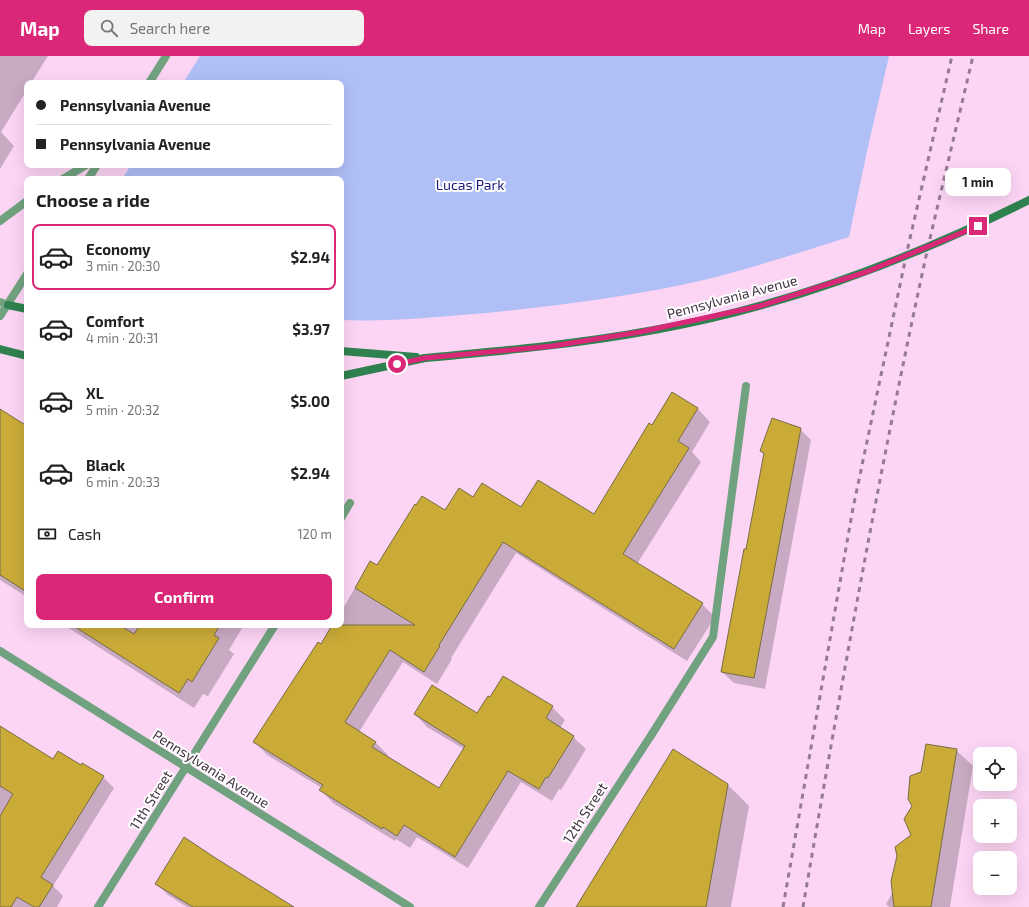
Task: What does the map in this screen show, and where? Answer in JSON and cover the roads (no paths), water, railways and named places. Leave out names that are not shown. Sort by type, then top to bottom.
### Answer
[{"type":"main road","name":"Pennsylvania Avenue","points":[[344,375],[425,358],[560,345],[655,330],[760,306],[866,272],[978,226],[1029,200]]},
{"type":"main road","points":[[4,303],[24,308]]},
{"type":"main road","points":[[0,349],[24,355]]},
{"type":"main road","name":"Pennsylvania Avenue","points":[[344,351],[425,358]]},
{"type":"street","points":[[151,80],[166,56]]},
{"type":"street","points":[[68,176],[81,168]]},
{"type":"street","points":[[0,221],[24,203]]},
{"type":"street","points":[[0,316],[4,303],[24,278]]},
{"type":"street","name":"12th Street","points":[[539,907],[652,734],[712,637],[746,386]]},
{"type":"street","points":[[344,513],[350,503]]},
{"type":"street","name":"11th Street","points":[[98,907],[273,628]]},
{"type":"street","name":"Pennsylvania Avenue","points":[[0,651],[410,907]]},
{"type":"railway","points":[[783,907],[853,508],[908,247],[952,56]]},
{"type":"railway","points":[[803,907],[877,494],[910,329],[973,56]]},
{"type":"park label","name":"Lucas Park","points":[[470,185]]}]
